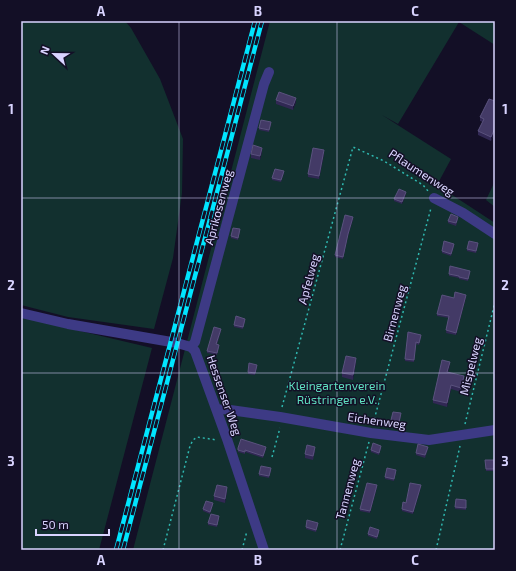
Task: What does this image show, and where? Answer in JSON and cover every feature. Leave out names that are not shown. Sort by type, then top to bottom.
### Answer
[{"type":"street","name":"Aprikosenweg","points":[[191,347],[195,342],[262,91],[269,72]]},
{"type":"street","name":"Pflaumenweg","points":[[434,198],[463,212],[495,234]]},
{"type":"street","name":"Hessenser Weg","points":[[21,313],[68,324],[170,341],[191,347],[198,357],[264,550]]},
{"type":"street","name":"Eichenweg","points":[[217,411],[223,409],[281,417],[371,433],[429,440],[495,430]]},
{"type":"path","name":"Pflaumenweg","points":[[353,147],[384,161],[423,185],[434,198]]},
{"type":"path","name":"Apfelweg","points":[[272,457],[281,417],[353,147]]},
{"type":"path","name":"Birnenweg","points":[[371,433],[434,198]]},
{"type":"path","name":"Mispelweg","points":[[463,434],[495,302]]},
{"type":"path","name":"Tannenweg","points":[[340,550],[371,433]]},
{"type":"path","points":[[436,550],[463,434]]},
{"type":"path","points":[[163,550],[190,446],[193,440],[197,437],[221,440],[227,439]]},
{"type":"path","points":[[242,550],[249,525],[254,520]]},
{"type":"green space","points":[[21,21],[125,21],[131,28],[160,79],[183,139],[182,193],[173,258],[154,329],[68,317],[21,305]]},
{"type":"green space","name":"Kleingartenverein Rüstringen e.V.","points":[[270,21],[495,21],[495,45],[459,22],[398,124],[382,115],[451,159],[437,185],[495,223],[495,550],[133,550]]},
{"type":"green space","points":[[495,181],[495,207],[486,200]]},
{"type":"green space","points":[[21,317],[152,348],[99,550],[21,550]]},
{"type":"building","points":[[279,92],[296,98],[293,106],[276,100]]},
{"type":"building","points":[[489,99],[495,101],[495,128],[491,137],[478,131],[484,119],[480,117]]},
{"type":"building","points":[[261,120],[271,122],[269,130],[259,128]]},
{"type":"building","points":[[253,145],[262,148],[260,156],[251,154]]},
{"type":"building","points":[[313,148],[324,150],[319,176],[308,174]]},
{"type":"building","points":[[275,169],[284,171],[281,180],[272,178]]},
{"type":"building","points":[[399,189],[406,192],[402,202],[394,199]]},
{"type":"building","points":[[451,214],[458,217],[456,223],[448,221]]},
{"type":"building","points":[[345,215],[353,217],[343,257],[335,255]]},
{"type":"building","points":[[233,228],[240,229],[238,238],[231,236]]},
{"type":"building","points":[[444,241],[454,244],[451,254],[442,251]]},
{"type":"building","points":[[469,241],[478,243],[476,251],[467,249]]},
{"type":"building","points":[[450,266],[470,271],[468,279],[449,274]]},
{"type":"building","points":[[455,292],[466,295],[456,333],[446,330],[449,316],[437,314],[442,295],[454,298]]},
{"type":"building","points":[[236,316],[245,319],[243,327],[234,325]]},
{"type":"building","points":[[214,327],[221,329],[216,344],[219,345],[217,353],[207,351]]},
{"type":"building","points":[[408,332],[421,335],[419,343],[416,342],[414,360],[405,359]]},
{"type":"building","points":[[346,356],[356,358],[353,375],[342,373]]},
{"type":"building","points":[[442,360],[450,362],[447,372],[464,376],[461,388],[451,385],[447,403],[433,400]]},
{"type":"building","points":[[249,363],[257,365],[255,373],[248,372]]},
{"type":"building","points":[[393,412],[401,413],[399,422],[391,420]]},
{"type":"building","points":[[241,439],[266,447],[263,456],[245,450],[245,452],[238,450]]},
{"type":"building","points":[[373,443],[381,446],[379,453],[371,450]]},
{"type":"building","points":[[418,444],[428,447],[425,455],[416,453]]},
{"type":"building","points":[[307,445],[315,447],[313,456],[305,454]]},
{"type":"building","points":[[485,460],[494,460],[494,469],[486,469]]},
{"type":"building","points":[[261,466],[271,468],[269,476],[259,474]]},
{"type":"building","points":[[387,468],[396,470],[394,479],[385,477]]},
{"type":"building","points":[[367,483],[377,485],[370,511],[360,509]]},
{"type":"building","points":[[410,483],[421,485],[413,512],[402,509],[403,502],[406,503]]},
{"type":"building","points":[[217,485],[227,487],[225,499],[214,496]]},
{"type":"building","points":[[456,499],[466,500],[466,508],[455,507]]},
{"type":"building","points":[[206,501],[213,503],[210,512],[203,509]]},
{"type":"building","points":[[211,514],[219,516],[217,525],[208,523]]},
{"type":"building","points":[[307,520],[318,523],[316,530],[306,527]]},
{"type":"building","points":[[370,527],[379,530],[377,537],[368,534]]},
{"type":"railway","points":[[116,550],[255,21]]},
{"type":"railway","points":[[123,550],[262,21]]}]
